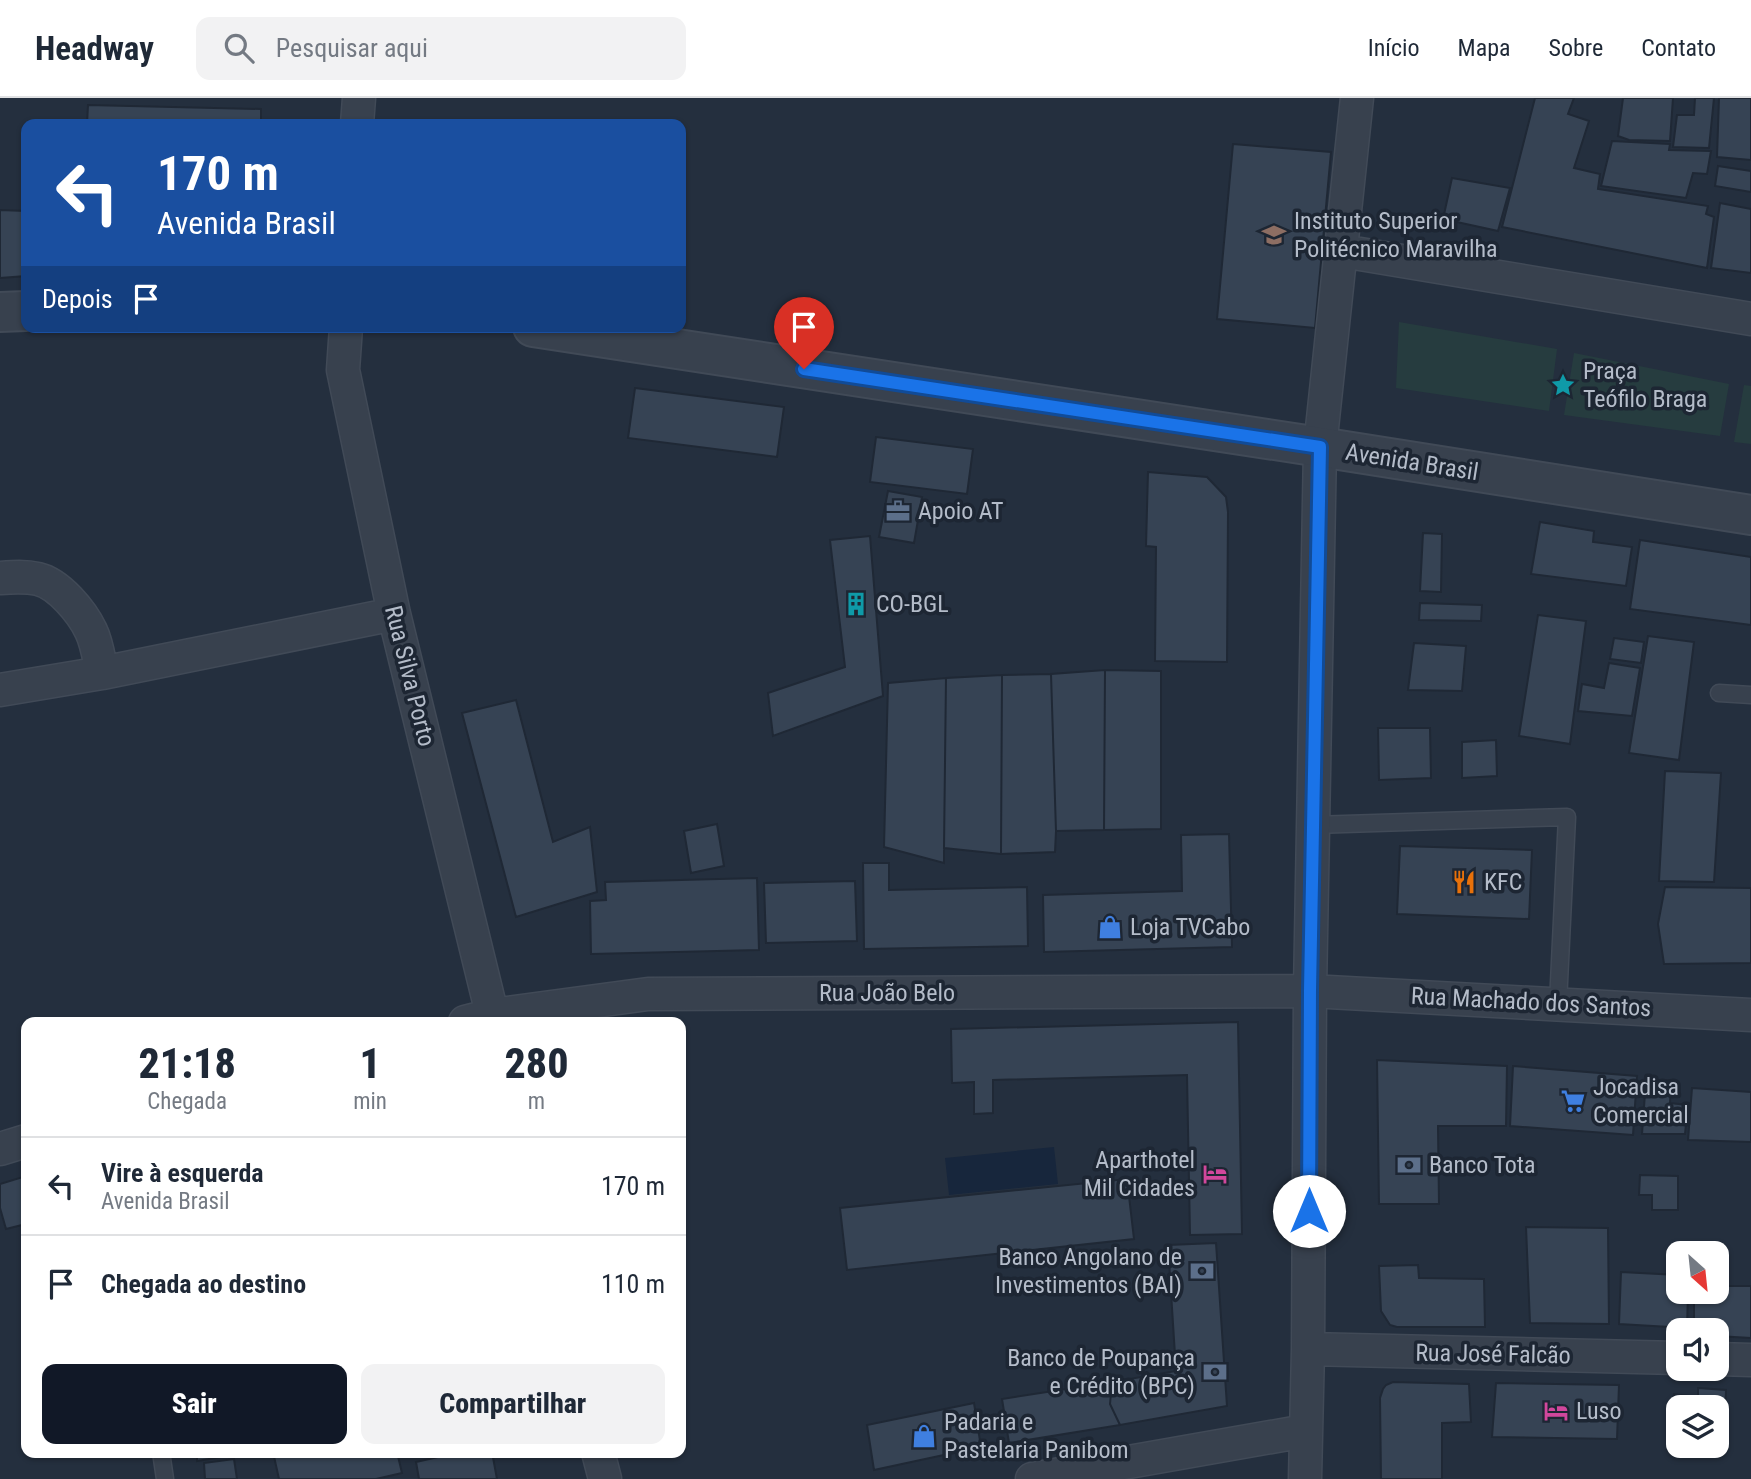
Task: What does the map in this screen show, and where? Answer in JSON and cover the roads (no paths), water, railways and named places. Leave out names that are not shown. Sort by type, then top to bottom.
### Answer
[{"type":"street","points":[[357,119],[359,98]]},
{"type":"street","points":[[1305,1479],[1320,447],[1357,98]]},
{"type":"street","points":[[1342,251],[1751,319]]},
{"type":"street","points":[[0,312],[21,312]]},
{"type":"street","name":"Rua Silva Porto","points":[[346,333],[343,370],[483,1017]]},
{"type":"street","name":"Avenida Brasil","points":[[572,333],[1751,515]]},
{"type":"street","points":[[0,578],[21,576],[41,580],[62,593],[78,609],[91,631],[102,673]]},
{"type":"street","points":[[0,690],[102,673],[394,614]]},
{"type":"street","name":"Rua João Belo","points":[[503,1017],[648,994],[1310,991]]},
{"type":"street","name":"Rua Machado dos Santos","points":[[1310,991],[1751,1015]]},
{"type":"street","points":[[0,1149],[21,1143]]},
{"type":"street","name":"Rua José Falcão","points":[[1308,1349],[1666,1358]]},
{"type":"street","points":[[1729,1359],[1751,1360]]},
{"type":"street","points":[[1032,1479],[1305,1431]]},
{"type":"street","points":[[600,1458],[605,1479]]},
{"type":"lane","points":[[1719,693],[1751,695]]},
{"type":"lane","points":[[1313,825],[1567,817],[1558,1003]]},
{"type":"lane","points":[[162,1458],[165,1479]]},
{"type":"water","points":[[1054,1147],[1058,1184],[949,1195],[945,1158]]},
{"type":"place","name":"Instituto Superior Politécnico Maravilha","points":[[1274,235]]},
{"type":"place","name":"Praça Teófilo Braga","points":[[1563,385]]},
{"type":"place","name":"Apoio AT","points":[[898,511]]},
{"type":"place","name":"CO-BGL","points":[[856,604]]},
{"type":"place","name":"KFC","points":[[1464,882]]},
{"type":"place","name":"Loja TVCabo","points":[[1110,927]]},
{"type":"place","name":"Jocadisa Comercial","points":[[1573,1101]]},
{"type":"place","name":"Banco Tota","points":[[1409,1165]]},
{"type":"place","name":"Aparthotel Mil Cidades","points":[[1215,1174]]},
{"type":"place","name":"Banco Angolano de Investimentos (BAI)","points":[[1202,1271]]},
{"type":"place","name":"Banco de Poupança e Crédito (BPC)","points":[[1215,1372]]},
{"type":"place","name":"Luso","points":[[1556,1411]]},
{"type":"place","name":"Padaria e Pastelaria Panibom","points":[[924,1436]]}]
